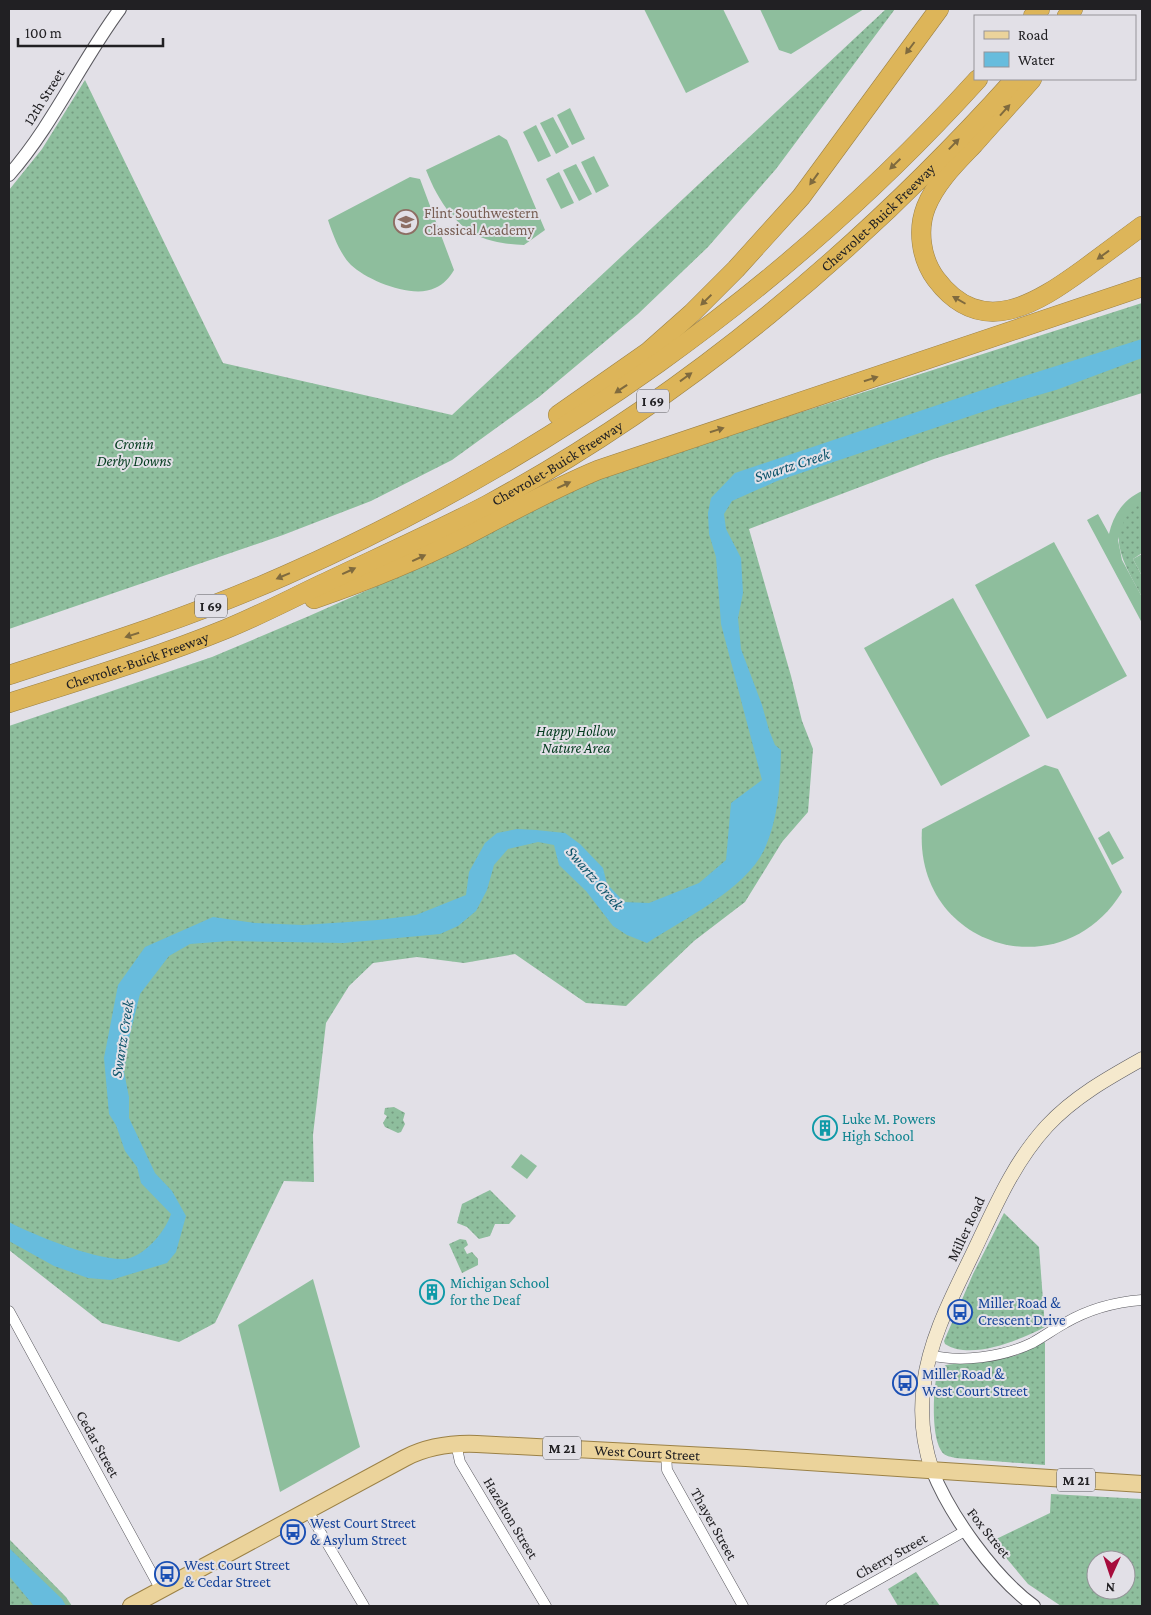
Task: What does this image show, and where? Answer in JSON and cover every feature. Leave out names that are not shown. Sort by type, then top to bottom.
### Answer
[{"type":"highway","points":[[406,518],[614,377],[648,352],[692,313],[782,220],[939,9]]},
{"type":"highway","name":"Chevrolet-Buick Freeway","points":[[9,675],[151,628],[285,576],[406,518],[535,446],[692,339],[794,258],[850,208],[977,80]]},
{"type":"highway","name":"Chevrolet-Buick Freeway","points":[[9,703],[226,629],[487,504],[563,460],[640,410],[733,341],[848,247],[938,160],[1013,80]]},
{"type":"highway","points":[[1031,80],[952,168],[930,198],[923,220],[921,243],[928,266],[934,276],[951,295],[972,307],[994,311],[1019,308],[1056,289],[1142,226]]},
{"type":"highway","points":[[226,629],[369,580],[464,536],[561,486],[605,468],[1142,287]]},
{"type":"main road","name":"Miller Road","points":[[932,1470],[926,1446],[923,1410],[924,1384],[930,1355],[940,1325],[960,1279],[1004,1187],[1025,1153],[1066,1107],[1097,1084],[1141,1061]]},
{"type":"main road","name":"West Court Street","points":[[131,1606],[410,1455],[434,1446],[456,1444],[666,1454],[1142,1484]]},
{"type":"street","name":"12th Street","points":[[9,175],[53,116],[94,45],[120,9]]},
{"type":"street","points":[[930,1355],[948,1359],[1010,1351],[1032,1343],[1072,1319],[1096,1309],[1142,1300]]},
{"type":"street","name":"Cedar Street","points":[[9,1311],[161,1590]]},
{"type":"street","name":"Hazelton Street","points":[[456,1444],[460,1462],[546,1606]]},
{"type":"street","name":"Thayer Street","points":[[666,1454],[669,1474],[743,1606]]},
{"type":"street","name":"Fox Street","points":[[932,1470],[948,1505],[965,1531],[1011,1586],[1034,1606]]},
{"type":"street","points":[[308,1511],[364,1606]]},
{"type":"street","name":"Cherry Street","points":[[832,1606],[965,1531]]},
{"type":"green space","points":[[644,9],[723,9],[749,62],[686,93]]},
{"type":"green space","points":[[760,9],[864,9],[791,54],[779,50]]},
{"type":"green space","name":"Cronin Derby Downs","points":[[886,9],[895,9],[776,169],[708,247],[638,314],[539,397],[452,460],[371,501],[283,535],[9,629],[9,190],[42,149],[85,80],[223,363],[452,415]]},
{"type":"green space","points":[[570,108],[585,139],[572,145],[557,115]]},
{"type":"green space","points":[[553,117],[569,147],[556,154],[540,123]]},
{"type":"green space","points":[[536,125],[551,156],[538,162],[523,132]]},
{"type":"green space","points":[[499,135],[507,140],[545,230],[524,245],[497,242],[469,231],[443,204],[426,170]]},
{"type":"green space","points":[[594,156],[609,186],[596,193],[581,162]]},
{"type":"green space","points":[[576,164],[592,194],[579,201],[563,170]]},
{"type":"green space","points":[[559,172],[574,203],[561,209],[546,179]]},
{"type":"green space","points":[[410,177],[420,179],[454,270],[441,285],[426,291],[403,290],[391,287],[359,271],[343,255],[328,220]]},
{"type":"green space","name":"Happy Hollow Nature Area","points":[[1142,303],[1142,393],[934,459],[749,529],[802,721],[813,749],[808,812],[782,842],[745,902],[694,941],[626,1006],[586,1003],[515,954],[464,963],[417,957],[373,963],[349,986],[326,1023],[313,1135],[314,1182],[284,1181],[215,1323],[179,1342],[102,1323],[9,1250],[9,726],[212,657],[420,567],[602,476]]},
{"type":"green space","points":[[1142,491],[1142,501],[1125,518],[1118,540],[1122,560],[1142,597],[1142,623],[1087,520],[1098,514],[1109,534],[1113,520],[1120,508],[1130,498]]},
{"type":"green space","points":[[1142,501],[1142,553],[1133,559],[1142,576],[1142,597],[1123,559],[1119,535],[1122,523],[1129,512]]},
{"type":"green space","points":[[1054,542],[1127,676],[1047,719],[975,585]]},
{"type":"green space","points":[[1142,554],[1142,576],[1133,559]]},
{"type":"green space","points":[[953,598],[1030,736],[941,786],[864,648]]},
{"type":"green space","points":[[1045,765],[1058,769],[1122,892],[1095,923],[1063,941],[1029,947],[996,942],[965,927],[941,902],[926,869],[922,829]]},
{"type":"green space","points":[[1109,831],[1124,858],[1112,865],[1098,838]]},
{"type":"green space","points":[[394,1107],[405,1113],[403,1120],[405,1124],[401,1132],[398,1133],[385,1127],[383,1123],[387,1116],[384,1114],[385,1108]]},
{"type":"green space","points":[[521,1154],[537,1166],[527,1179],[511,1167]]},
{"type":"green space","points":[[490,1190],[516,1216],[509,1224],[495,1224],[490,1236],[479,1239],[467,1227],[457,1223],[462,1204]]},
{"type":"green space","points":[[1004,1213],[1039,1247],[1045,1327],[1022,1338],[995,1347],[981,1350],[956,1349],[945,1344],[944,1341],[973,1274]]},
{"type":"green space","points":[[460,1239],[466,1240],[468,1245],[464,1248],[467,1254],[472,1252],[478,1259],[478,1265],[462,1273],[449,1244]]},
{"type":"green space","points":[[313,1279],[360,1447],[280,1492],[238,1325]]},
{"type":"green space","points":[[1045,1342],[1045,1465],[955,1458],[944,1454],[936,1438],[934,1414],[938,1370],[946,1365],[1015,1356]]},
{"type":"green space","points":[[1051,1494],[1142,1499],[1142,1606],[1061,1606],[1028,1584],[992,1541],[1050,1513]]},
{"type":"green space","points":[[9,1539],[66,1597],[72,1606],[9,1606]]},
{"type":"green space","points":[[916,1572],[940,1606],[898,1606],[888,1589]]},
{"type":"water","name":"Swartz Creek","points":[[1142,339],[1142,358],[1056,390],[997,407],[777,481],[732,501],[724,514],[726,529],[741,558],[743,593],[738,618],[741,649],[762,705],[769,730],[775,745],[781,750],[778,800],[770,836],[756,863],[729,890],[647,943],[627,935],[613,926],[586,891],[559,865],[554,845],[538,842],[508,849],[494,865],[487,890],[476,911],[458,926],[440,934],[344,943],[229,941],[190,944],[169,956],[140,994],[128,1042],[124,1072],[129,1097],[129,1118],[155,1173],[172,1191],[186,1216],[176,1252],[167,1263],[111,1280],[88,1278],[54,1266],[9,1241],[9,1222],[51,1241],[87,1253],[119,1259],[130,1258],[143,1251],[165,1227],[171,1214],[141,1183],[137,1167],[125,1151],[116,1125],[109,1114],[104,1058],[118,985],[145,947],[213,917],[255,923],[303,925],[378,920],[416,915],[466,895],[469,872],[485,843],[497,833],[517,829],[565,833],[580,844],[603,868],[607,884],[624,902],[649,903],[699,883],[726,860],[731,803],[762,780],[721,624],[716,557],[709,534],[708,513],[711,498],[735,473],[1018,378]]},
{"type":"water","points":[[9,1548],[62,1599],[66,1606],[34,1606],[9,1576]]},
{"type":"place","name":"Flint Southwestern Classical Academy","points":[[406,222]]},
{"type":"place","name":"Luke M. Powers High School","points":[[825,1128]]},
{"type":"place","name":"Michigan School for the Deaf","points":[[432,1292]]},
{"type":"place","name":"Miller Road & Crescent Drive","points":[[960,1312]]},
{"type":"place","name":"Miller Road & West Court Street","points":[[905,1383]]},
{"type":"place","name":"West Court Street & Asylum Street","points":[[293,1532]]},
{"type":"place","name":"West Court Street & Cedar Street","points":[[167,1574]]}]
